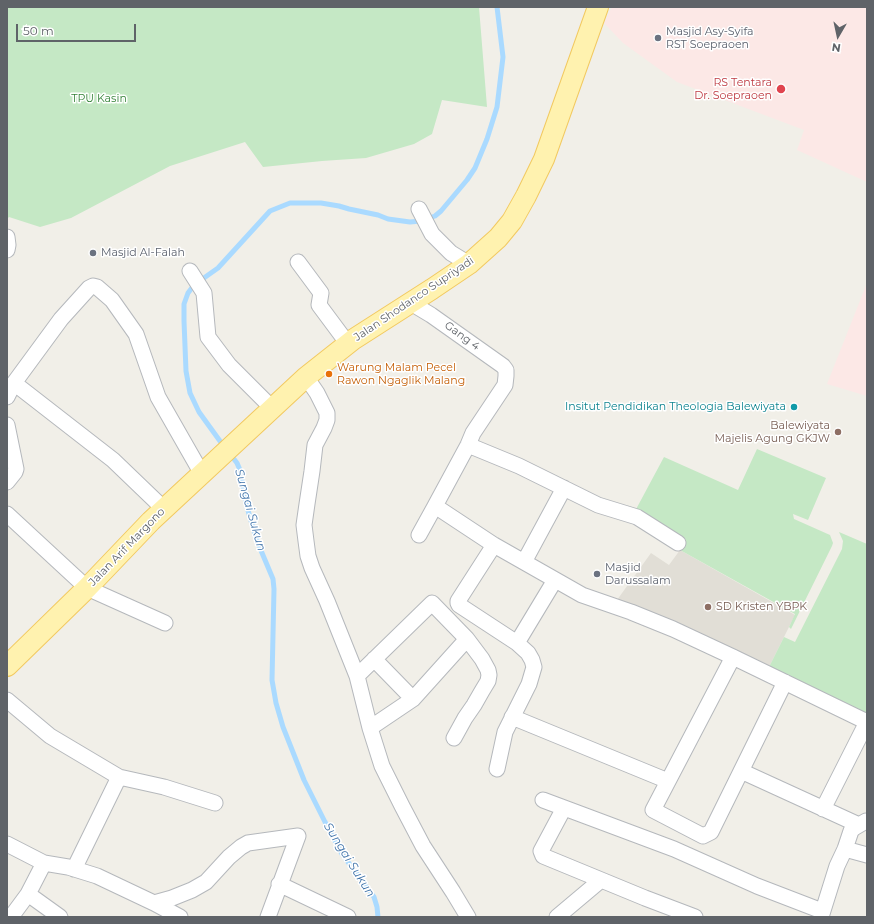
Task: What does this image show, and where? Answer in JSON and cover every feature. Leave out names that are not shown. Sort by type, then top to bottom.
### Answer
[{"type":"main road","name":"Jalan Shodanco Supriyadi","points":[[248,431],[306,377],[354,339],[469,264],[498,238],[512,221],[544,158],[598,7]]},
{"type":"main road","name":"Jalan Arif Margono","points":[[7,666],[88,588],[164,509],[248,431]]},
{"type":"street","points":[[419,209],[432,234],[451,253],[469,264]]},
{"type":"street","points":[[7,237],[7,250]]},
{"type":"street","points":[[298,262],[321,293],[320,305],[348,344]]},
{"type":"street","points":[[190,271],[204,293],[208,337],[229,365],[272,408]]},
{"type":"street","points":[[7,397],[14,383],[61,319],[89,288],[93,286],[112,300],[136,334],[158,397],[202,474]]},
{"type":"street","name":"Gang 4","points":[[411,303],[431,315],[503,366],[506,370],[505,385],[473,433],[468,445]]},
{"type":"street","points":[[306,377],[317,393],[327,413],[324,428],[315,444],[304,525],[308,556],[356,676],[382,766],[423,846],[454,892],[468,917]]},
{"type":"street","points":[[14,383],[113,460],[164,509]]},
{"type":"street","points":[[7,425],[16,469],[7,482]]},
{"type":"street","points":[[419,535],[468,445],[518,466],[598,505],[637,517],[678,543]]},
{"type":"street","points":[[524,562],[564,488]]},
{"type":"street","points":[[435,506],[494,545],[582,595],[631,612],[673,629],[867,722],[823,809]]},
{"type":"street","points":[[7,514],[88,588],[166,623]]},
{"type":"street","points":[[494,545],[458,603],[517,643],[528,653],[534,667],[529,684],[505,732],[497,769]]},
{"type":"street","points":[[517,643],[555,580]]},
{"type":"street","points":[[356,676],[432,603],[466,639],[482,659],[489,675],[488,681],[480,696],[454,738]]},
{"type":"street","points":[[370,728],[412,699],[466,639]]},
{"type":"street","points":[[733,657],[653,810],[703,836],[711,832],[785,682]]},
{"type":"street","points":[[374,659],[412,699]]},
{"type":"street","points":[[7,700],[50,736],[119,777],[164,787],[215,803]]},
{"type":"street","points":[[512,717],[668,781]]},
{"type":"street","points":[[741,770],[823,809],[863,823]]},
{"type":"street","points":[[74,869],[119,777]]},
{"type":"street","points":[[543,800],[674,849],[822,914],[837,866],[851,831],[863,823]]},
{"type":"street","points":[[564,808],[542,851],[543,856],[694,917]]},
{"type":"street","points":[[674,849],[684,826]]},
{"type":"street","points":[[154,903],[192,890],[206,882],[229,857],[248,843],[298,836],[268,917]]},
{"type":"street","points":[[7,844],[44,863],[74,869],[97,876],[180,917]]},
{"type":"street","points":[[845,849],[867,855]]},
{"type":"street","points":[[11,917],[28,894],[44,863]]},
{"type":"street","points":[[557,917],[601,880]]},
{"type":"street","points":[[279,884],[348,917]]},
{"type":"street","points":[[28,894],[60,917]]},
{"type":"shaded area","name":"RS Tentara Dr. Soepraoen","points":[[612,7],[867,7],[867,182],[797,150],[804,130],[677,82],[623,43],[604,23]]},
{"type":"shaded area","points":[[867,283],[867,396],[827,384]]},
{"type":"shaded area","name":"SD Kristen YBPK","points":[[680,550],[795,615],[768,669],[617,600],[651,553],[669,565]]},
{"type":"green space","name":"TPU Kasin","points":[[7,7],[479,7],[487,107],[442,100],[432,134],[414,144],[366,158],[263,167],[245,142],[170,166],[71,218],[40,227],[9,217],[7,219]]},
{"type":"green space","points":[[757,449],[826,478],[808,520],[793,514],[794,519],[830,535],[833,543],[791,629],[789,627],[795,614],[680,550],[634,513],[664,457],[738,490]]},
{"type":"green space","points":[[839,532],[867,544],[867,719],[768,669],[784,637],[795,642],[842,549],[843,541]]},
{"type":"waterway","name":"Sungai Sukun","points":[[225,448],[199,412],[190,393],[186,371],[184,321],[184,304],[188,293],[194,285],[218,268],[270,211],[290,203],[321,203],[378,215],[388,219],[410,222],[421,221],[435,216],[441,211],[475,168],[487,139],[497,107],[503,57],[497,7]]},
{"type":"waterway","name":"Sungai Sukun","points":[[230,454],[240,470],[247,507],[257,541],[273,579],[272,680],[276,703],[283,727],[304,780],[342,854],[374,897],[378,917]]},
{"type":"place","name":"Masjid Asy-Syifa RST Soepraoen","points":[[658,38]]},
{"type":"place","name":"RS Tentara Dr. Soepraoen","points":[[781,89]]},
{"type":"place","name":"Masjid Al-Falah","points":[[93,253]]},
{"type":"place","name":"Warung Malam Pecel Rawon Ngaglik Malang","points":[[329,374]]},
{"type":"place","name":"Insitut Pendidikan Theologia Balewiyata","points":[[794,407]]},
{"type":"place","name":"Balewiyata Majelis Agung GKJW","points":[[838,432]]},
{"type":"place","name":"Masjid Darussalam","points":[[597,574]]},
{"type":"place","name":"SD Kristen YBPK","points":[[708,607]]}]
